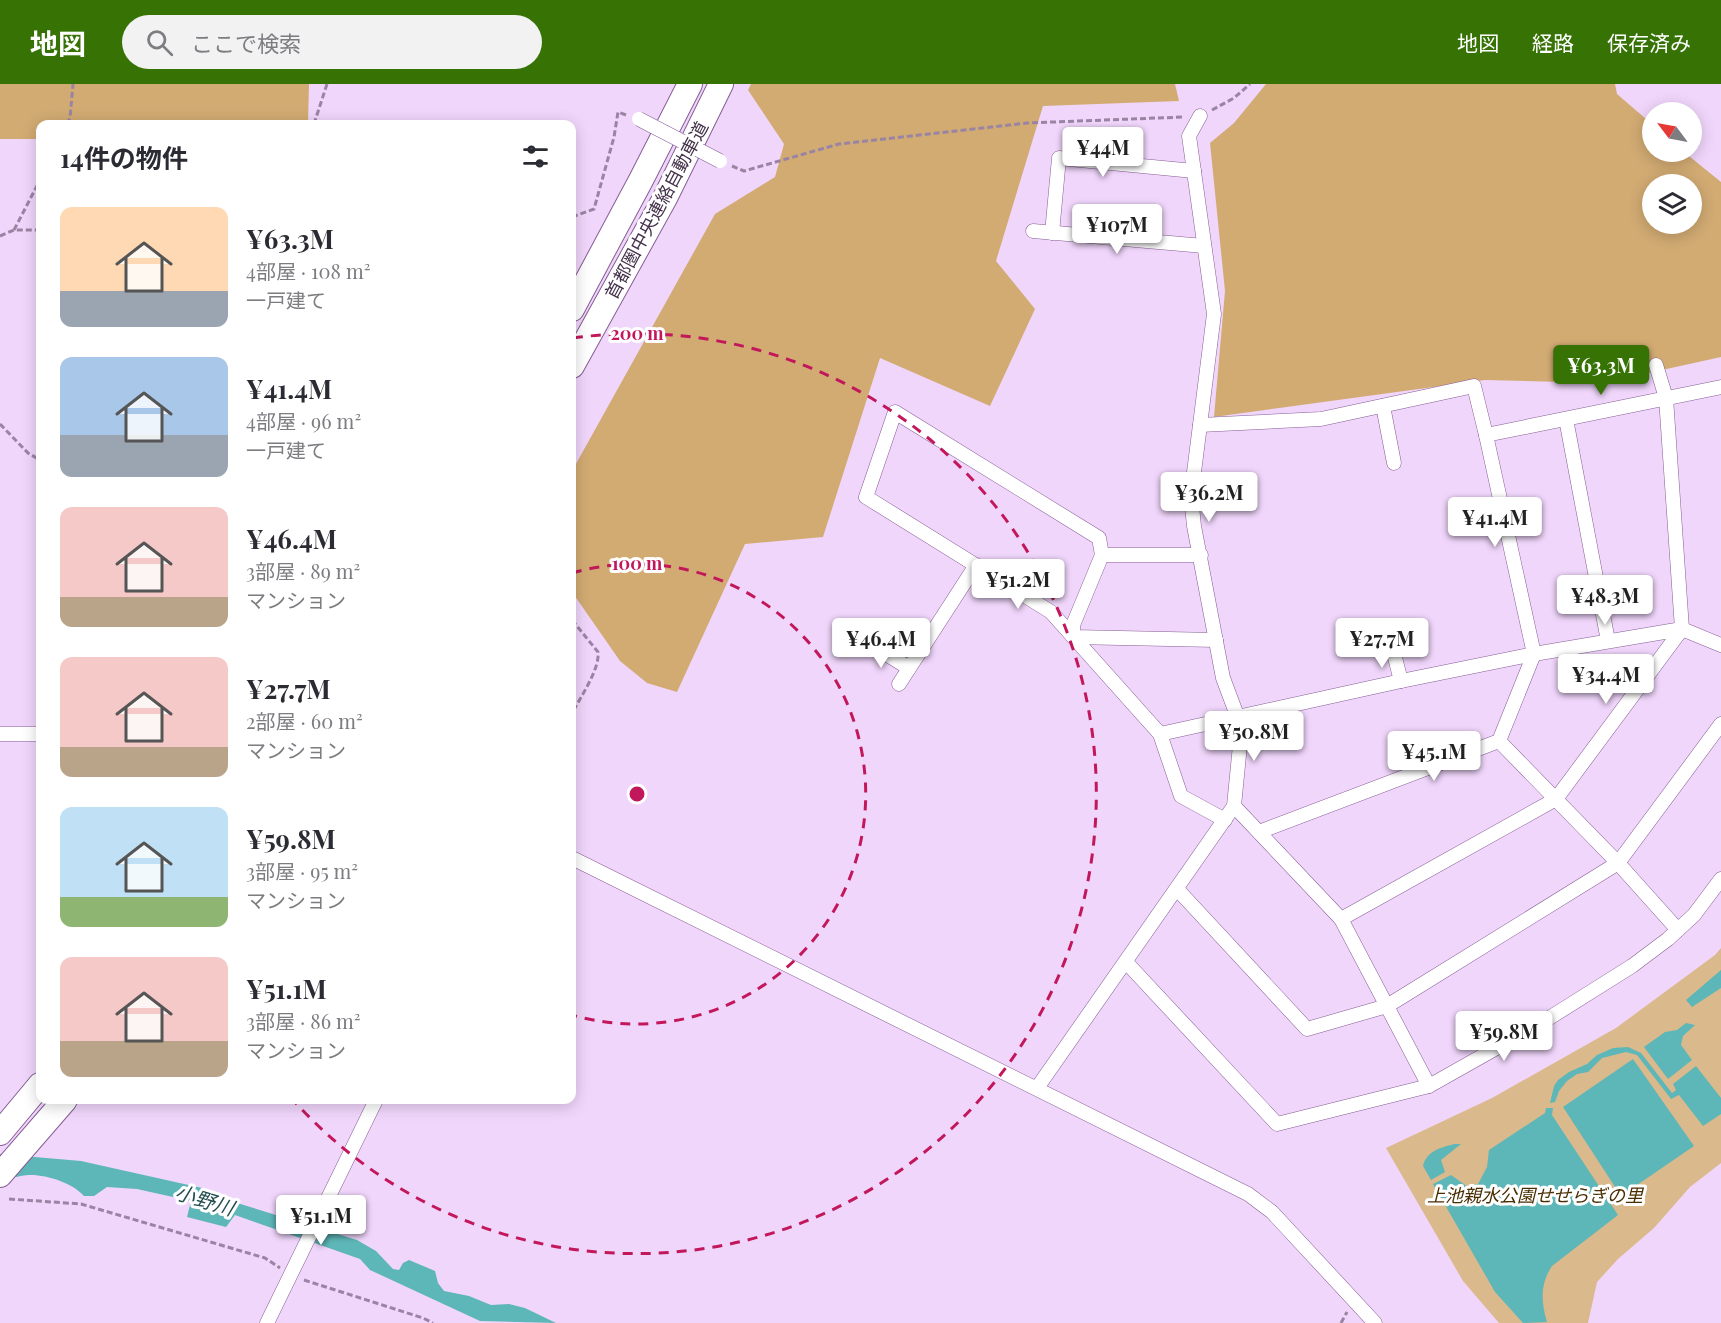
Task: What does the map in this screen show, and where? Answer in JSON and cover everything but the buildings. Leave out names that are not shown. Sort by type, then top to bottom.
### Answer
[{"type":"highway","name":"首都圏中央連絡自動車道","points":[[576,302],[690,84]]},
{"type":"highway","name":"首都圏中央連絡自動車道","points":[[576,359],[665,198],[721,84]]},
{"type":"highway","points":[[0,1133],[36,1090]]},
{"type":"highway","points":[[0,1175],[62,1104]]},
{"type":"street","points":[[1037,1089],[1234,806],[1240,745],[1238,718],[1223,678],[1194,526],[1191,496],[1214,314],[1189,136],[1200,116]]},
{"type":"street","points":[[639,119],[720,160]]},
{"type":"street","points":[[1053,233],[1059,158],[1194,171]]},
{"type":"street","points":[[1033,231],[1204,246]]},
{"type":"street","points":[[1341,919],[1556,799],[1682,629],[1666,398],[1656,365]]},
{"type":"street","points":[[1200,425],[1321,419],[1474,387],[1534,654],[1499,741],[1259,832]]},
{"type":"street","points":[[1486,435],[1721,387]]},
{"type":"street","points":[[1383,406],[1394,463]]},
{"type":"street","points":[[1073,637],[1073,624],[1102,555],[1099,538],[895,412],[866,497],[1050,612],[1160,734],[1181,796],[1225,820]]},
{"type":"street","points":[[1566,419],[1608,641]]},
{"type":"street","points":[[1102,555],[1201,555]]},
{"type":"street","points":[[899,684],[976,565]]},
{"type":"street","points":[[1160,734],[1534,654],[1682,629],[1721,645]]},
{"type":"street","points":[[1073,637],[1216,640]]},
{"type":"street","points":[[1390,642],[1401,681]]},
{"type":"street","points":[[870,644],[909,668]]},
{"type":"street","points":[[1177,889],[1307,1029],[1387,1006],[1618,863],[1721,724]]},
{"type":"street","points":[[0,734],[36,734]]},
{"type":"street","points":[[1499,741],[1618,863],[1678,930]]},
{"type":"street","points":[[1234,806],[1341,919],[1429,1086]]},
{"type":"street","points":[[576,860],[1248,1194],[1272,1212],[1375,1323]]},
{"type":"street","points":[[1126,962],[1276,1124],[1429,1086],[1546,1020],[1623,972],[1695,915],[1721,879]]},
{"type":"street","points":[[267,1323],[374,1104]]},
{"type":"path","points":[[69,120],[73,84]]},
{"type":"path","points":[[315,120],[327,84]]},
{"type":"path","points":[[720,160],[744,171],[839,144],[1027,123],[1200,116],[1234,98],[1251,84]]},
{"type":"path","points":[[576,216],[594,209],[614,137],[618,112],[639,119]]},
{"type":"path","points":[[14,230],[36,188]]},
{"type":"path","points":[[0,236],[14,230],[36,230]]},
{"type":"path","points":[[0,424],[28,453],[36,458]]},
{"type":"path","points":[[576,625],[598,652],[599,658],[576,705]]},
{"type":"path","points":[[9,1199],[81,1203],[265,1258],[292,1271],[433,1323]]},
{"type":"green space","name":"上池親水公園せせらぎの里","points":[[1721,948],[1721,1163],[1690,1187],[1654,1228],[1618,1259],[1597,1282],[1588,1323],[1499,1323],[1463,1281],[1386,1148],[1492,1098],[1616,1028],[1715,955]]},
{"type":"shaded area","points":[[0,84],[309,84],[308,120],[36,120],[36,139],[0,139]]},
{"type":"shaded area","points":[[751,84],[1175,84],[1179,101],[1043,106],[996,261],[1035,309],[990,406],[880,358],[823,537],[745,544],[677,692],[647,683],[620,661],[576,598],[576,464],[715,214],[775,177],[784,144],[748,90]]},
{"type":"shaded area","points":[[1266,84],[1615,84],[1617,94],[1642,116],[1642,162],[1696,162],[1721,182],[1721,357],[1603,383],[1485,380],[1214,417],[1225,291],[1210,143],[1234,123]]},
{"type":"water","points":[[1721,970],[1721,988],[1692,1007],[1686,1000]]},
{"type":"water","points":[[1686,1023],[1695,1025],[1683,1036],[1681,1045],[1692,1060],[1668,1079],[1644,1047],[1665,1032],[1677,1030]]},
{"type":"water","points":[[1628,1047],[1641,1053],[1672,1093],[1676,1090],[1673,1084],[1696,1066],[1721,1098],[1721,1114],[1703,1126],[1679,1095],[1671,1099],[1637,1055],[1626,1052],[1602,1058],[1588,1072],[1577,1074],[1559,1091],[1555,1102],[1550,1103],[1554,1086],[1569,1072],[1613,1048]]},
{"type":"water","points":[[1633,1059],[1694,1146],[1621,1196],[1563,1107]]},
{"type":"water","points":[[1546,1108],[1553,1108],[1552,1115],[1618,1215],[1552,1266],[1545,1280],[1543,1293],[1547,1322],[1523,1323],[1495,1292],[1433,1184],[1451,1175],[1468,1187],[1478,1184],[1487,1167],[1489,1150],[1545,1113]]},
{"type":"water","points":[[1461,1144],[1441,1160],[1445,1172],[1431,1180],[1423,1166],[1427,1157],[1440,1148]]},
{"type":"water","name":"小野川","points":[[0,1154],[81,1161],[202,1188],[208,1194],[357,1240],[376,1251],[393,1269],[399,1270],[403,1263],[409,1260],[435,1271],[438,1283],[444,1291],[469,1296],[491,1305],[509,1304],[525,1308],[556,1323],[480,1321],[370,1270],[360,1259],[235,1215],[226,1227],[187,1217],[191,1201],[137,1189],[107,1187],[94,1196],[84,1196],[66,1183],[43,1176],[0,1178]]}]
